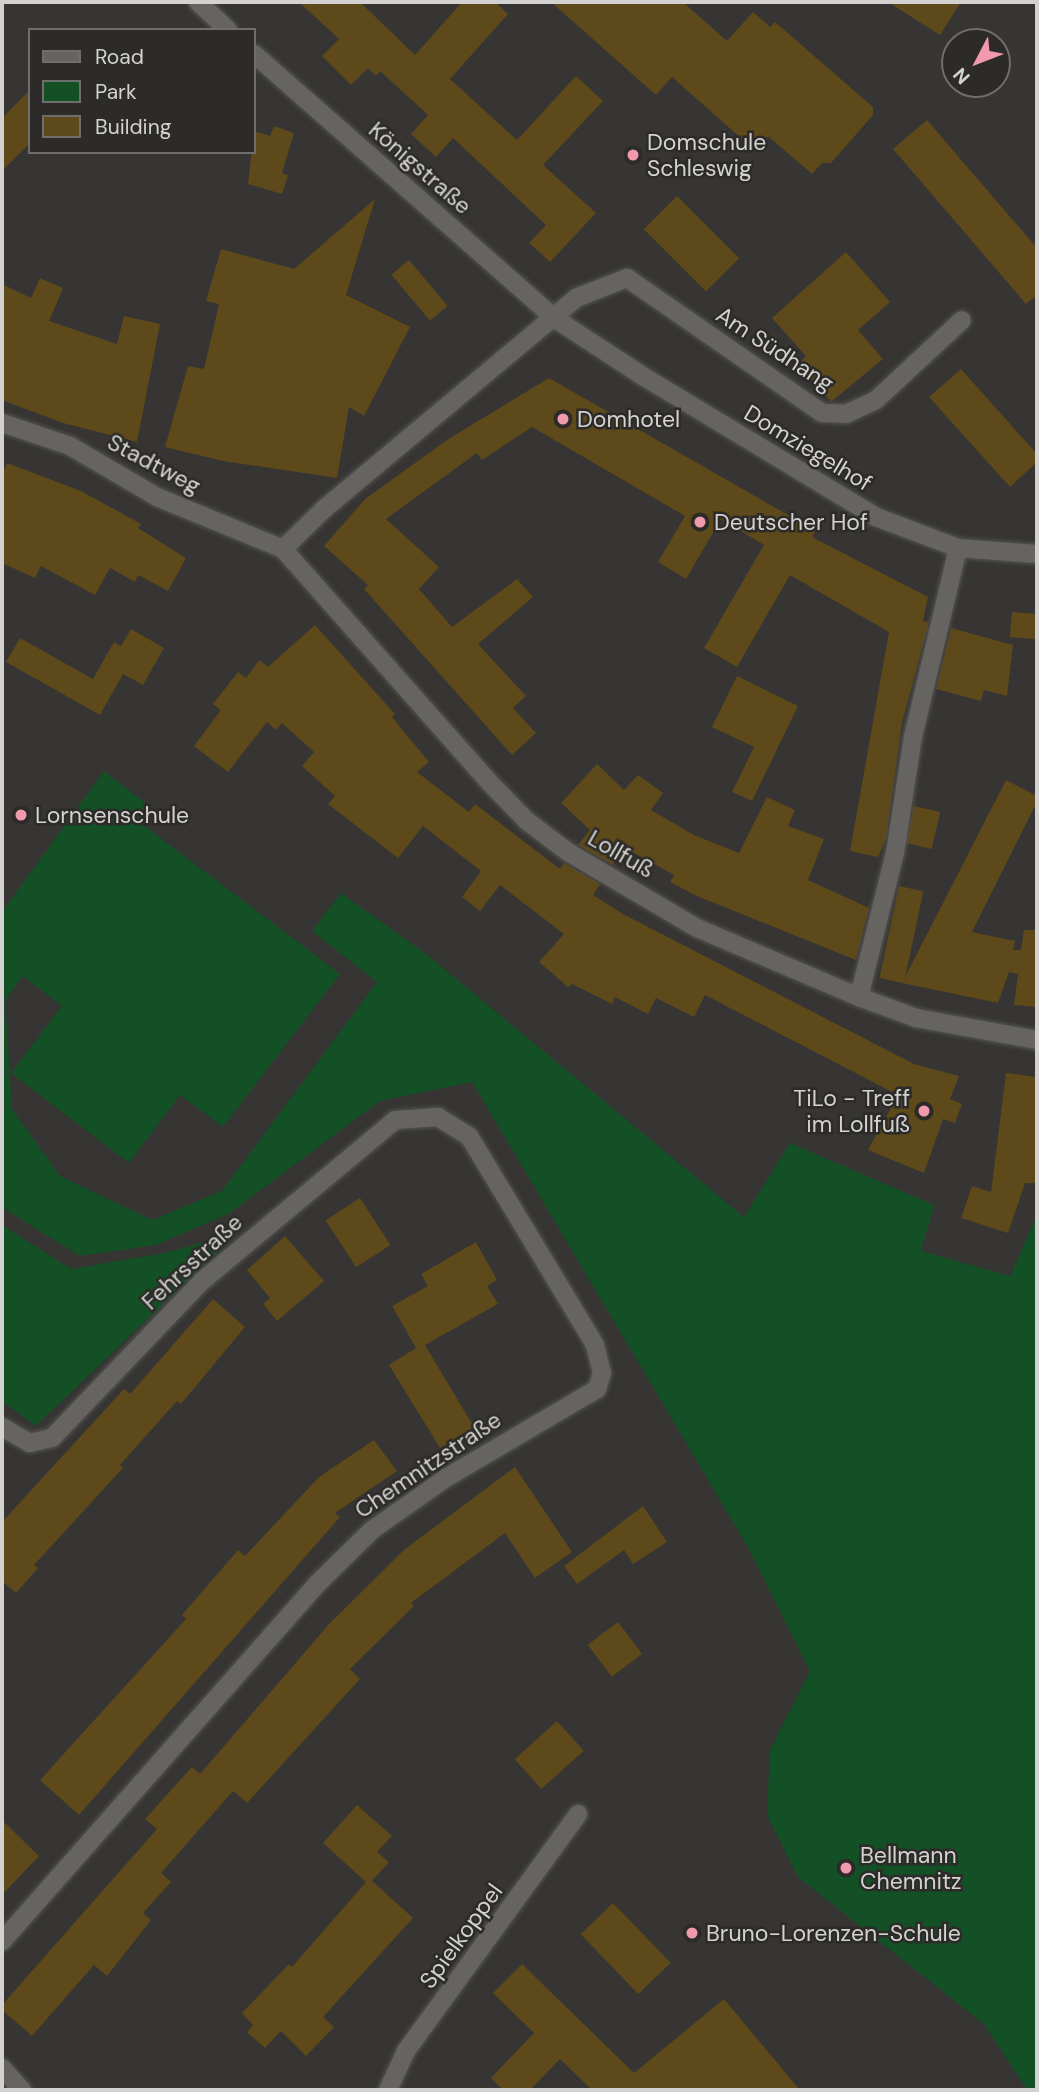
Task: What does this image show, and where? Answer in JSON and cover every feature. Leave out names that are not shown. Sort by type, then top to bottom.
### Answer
[{"type":"street","points":[[198,2],[226,28]]},
{"type":"street","name":"Königstraße","points":[[256,56],[554,318]]},
{"type":"street","name":"Am Südhang","points":[[554,318],[576,298],[627,278],[822,412],[846,414],[876,400],[962,320]]},
{"type":"street","points":[[283,549],[324,509],[554,318]]},
{"type":"street","name":"Domziegelhof","points":[[554,318],[864,510],[958,548],[1037,554]]},
{"type":"street","name":"Stadtweg","points":[[2,423],[70,446],[156,497],[283,549]]},
{"type":"street","points":[[859,997],[895,853],[913,737],[958,548]]},
{"type":"street","name":"Lollfuß","points":[[283,549],[527,821],[568,852],[697,928],[859,997],[916,1018],[1037,1040]]},
{"type":"street","name":"Chemnitzstraße","points":[[2,1942],[327,1574],[372,1530],[503,1443],[597,1389],[602,1373],[595,1345],[469,1136],[438,1117],[395,1120]]},
{"type":"street","name":"Fehrsstraße","points":[[2,1427],[30,1443],[52,1438],[202,1281],[395,1120]]},
{"type":"street","name":"Spielkoppel","points":[[388,2090],[406,2052],[578,1814]]},
{"type":"street","points":[[2,2068],[22,2090]]},
{"type":"green space","points":[[104,771],[149,806],[138,821],[340,974],[223,1127],[180,1095],[129,1163],[11,1073],[62,1006],[23,976],[5,1001],[12,1109],[60,1176],[152,1220],[222,1191],[377,982],[312,931],[341,893],[426,954],[744,1217],[790,1143],[934,1205],[921,1251],[1010,1276],[1037,1215],[1037,2090],[1027,2090],[984,2024],[798,1877],[767,1815],[770,1750],[810,1671],[749,1549],[472,1082],[380,1101],[230,1213],[156,1245],[80,1256],[3,1208],[2,912]]},
{"type":"green space","points":[[2,1225],[71,1269],[165,1253],[237,1233],[36,1426],[2,1401]]},
{"type":"building","points":[[299,2],[360,2],[415,55],[462,2],[495,2],[508,14],[450,79],[517,140],[576,76],[603,101],[543,165],[596,213],[550,262],[529,243],[546,225],[453,138],[436,157],[411,134],[428,115],[380,71],[376,76],[368,68],[351,85],[322,56],[339,39]]},
{"type":"building","points":[[551,2],[683,2],[727,41],[753,12],[770,27],[775,22],[873,107],[873,115],[831,163],[822,163],[812,174],[769,137],[742,139],[672,77],[656,95]]},
{"type":"building","points":[[888,2],[961,2],[944,28],[941,28],[940,35]]},
{"type":"building","points":[[28,92],[28,145],[2,171],[2,118]]},
{"type":"building","points":[[927,120],[1037,248],[1037,295],[1026,304],[893,149]]},
{"type":"building","points":[[274,126],[294,133],[282,173],[288,175],[282,194],[248,184],[251,154],[256,154],[256,132],[270,136]]},
{"type":"building","points":[[677,196],[739,258],[706,291],[644,229]]},
{"type":"building","points":[[375,199],[346,295],[410,327],[364,416],[349,407],[337,478],[223,461],[165,447],[188,366],[204,369],[219,304],[206,301],[221,249],[294,269]]},
{"type":"building","points":[[846,252],[890,302],[858,330],[883,359],[831,402],[798,364],[806,356],[772,318]]},
{"type":"building","points":[[409,260],[448,306],[430,321],[391,275]]},
{"type":"building","points":[[40,278],[63,288],[49,321],[117,344],[124,316],[160,324],[137,442],[63,423],[2,400],[2,284],[31,298]]},
{"type":"building","points":[[961,369],[1037,454],[1037,462],[1010,487],[929,397]]},
{"type":"building","points":[[549,378],[816,531],[812,537],[928,597],[923,621],[929,622],[902,723],[886,839],[878,857],[850,851],[889,632],[790,575],[737,667],[704,648],[764,545],[721,519],[686,579],[658,562],[685,516],[532,427],[482,460],[477,453],[386,519],[439,567],[419,589],[452,627],[517,579],[533,597],[478,644],[526,696],[513,708],[536,733],[512,755],[364,589],[368,585],[324,546],[365,499],[450,438]]},
{"type":"building","points":[[7,463],[81,491],[141,524],[138,528],[186,558],[168,591],[138,575],[135,582],[110,568],[95,595],[41,566],[35,578],[2,563],[2,474]]},
{"type":"building","points":[[1012,612],[1037,614],[1035,639],[1010,637]]},
{"type":"building","points":[[315,625],[395,714],[392,717],[429,762],[417,772],[469,812],[475,804],[560,869],[564,863],[600,884],[593,895],[623,914],[914,1064],[959,1076],[950,1099],[962,1104],[955,1123],[943,1119],[924,1173],[868,1150],[898,1095],[705,995],[694,1017],[656,998],[648,1014],[615,997],[612,1004],[572,984],[568,987],[539,962],[564,934],[500,885],[480,911],[462,897],[481,871],[423,826],[398,858],[328,804],[335,796],[302,766],[314,752],[282,723],[276,730],[267,722],[228,772],[194,746],[221,710],[213,704],[238,672],[246,678],[259,660],[268,667]]},
{"type":"building","points":[[951,628],[1013,645],[1007,696],[984,690],[981,701],[936,689]]},
{"type":"building","points":[[131,629],[164,648],[143,685],[123,674],[100,715],[6,662],[20,638],[93,679],[114,642],[121,646]]},
{"type":"building","points":[[737,676],[798,706],[752,801],[732,792],[754,747],[712,727]]},
{"type":"building","points":[[597,764],[624,790],[638,775],[663,793],[651,810],[694,835],[739,853],[767,797],[795,810],[788,826],[824,839],[808,880],[869,908],[856,960],[697,896],[670,882],[674,875],[625,848],[613,865],[578,845],[590,830],[561,803]]},
{"type":"building","points":[[1006,780],[1037,796],[1037,802],[972,932],[1015,941],[1013,950],[1021,950],[1024,930],[1037,930],[1037,1007],[1014,1005],[1018,974],[1009,972],[998,1003],[902,983]]},
{"type":"building","points":[[914,806],[940,812],[932,849],[905,843]]},
{"type":"building","points":[[899,886],[923,891],[904,983],[879,978]]},
{"type":"building","points":[[1006,1073],[1037,1077],[1037,1183],[1025,1183],[1008,1233],[961,1218],[972,1186],[991,1192]]},
{"type":"building","points":[[360,1198],[390,1245],[356,1267],[326,1220]]},
{"type":"building","points":[[285,1236],[324,1281],[277,1321],[263,1304],[270,1298],[247,1270]]},
{"type":"building","points":[[476,1242],[497,1280],[487,1286],[498,1304],[425,1345],[474,1427],[440,1448],[389,1365],[416,1348],[392,1306],[428,1286],[421,1274]]},
{"type":"building","points":[[213,1299],[245,1327],[181,1404],[177,1401],[120,1465],[123,1468],[34,1565],[38,1568],[16,1593],[2,1581],[2,1522],[124,1389],[130,1394]]},
{"type":"building","points":[[374,1440],[397,1471],[335,1513],[340,1517],[79,1815],[40,1780],[186,1619],[182,1615],[238,1550],[245,1556],[319,1477]]},
{"type":"building","points":[[515,1467],[572,1552],[535,1578],[505,1533],[411,1603],[414,1606],[350,1669],[360,1679],[247,1803],[233,1791],[161,1873],[171,1882],[143,1913],[151,1920],[107,1976],[94,1965],[32,2036],[2,2010],[2,2005],[157,1829],[145,1819],[192,1767],[200,1774],[330,1623],[405,1549]]},
{"type":"building","points":[[643,1506],[667,1542],[633,1564],[624,1550],[577,1584],[564,1566]]},
{"type":"building","points":[[618,1622],[642,1654],[612,1677],[588,1645]]},
{"type":"building","points":[[557,1721],[584,1751],[541,1789],[515,1759]]},
{"type":"building","points":[[357,1805],[392,1836],[377,1852],[389,1862],[372,1881],[413,1918],[323,2017],[334,2027],[306,2056],[281,2031],[265,2048],[247,2032],[253,2025],[242,2013],[289,1964],[292,1967],[366,1882],[323,1843]]},
{"type":"building","points":[[2,1820],[39,1856],[2,1895]]},
{"type":"building","points":[[613,1903],[671,1963],[638,1994],[581,1934]]},
{"type":"building","points":[[522,1964],[634,2073],[724,1999],[800,2090],[592,2090],[560,2059],[530,2090],[503,2090],[491,2078],[534,2033],[493,1993]]},
{"type":"place","name":"Domschule Schleswig","points":[[633,155]]},
{"type":"place","name":"Domhotel","points":[[563,419]]},
{"type":"place","name":"Deutscher Hof","points":[[700,522]]},
{"type":"place","name":"Lornsenschule","points":[[21,815]]},
{"type":"place","name":"TiLo - Treff im Lollfuß","points":[[924,1111]]},
{"type":"place","name":"Bellmann Chemnitz","points":[[846,1868]]},
{"type":"place","name":"Bruno-Lorenzen-Schule","points":[[692,1933]]}]
